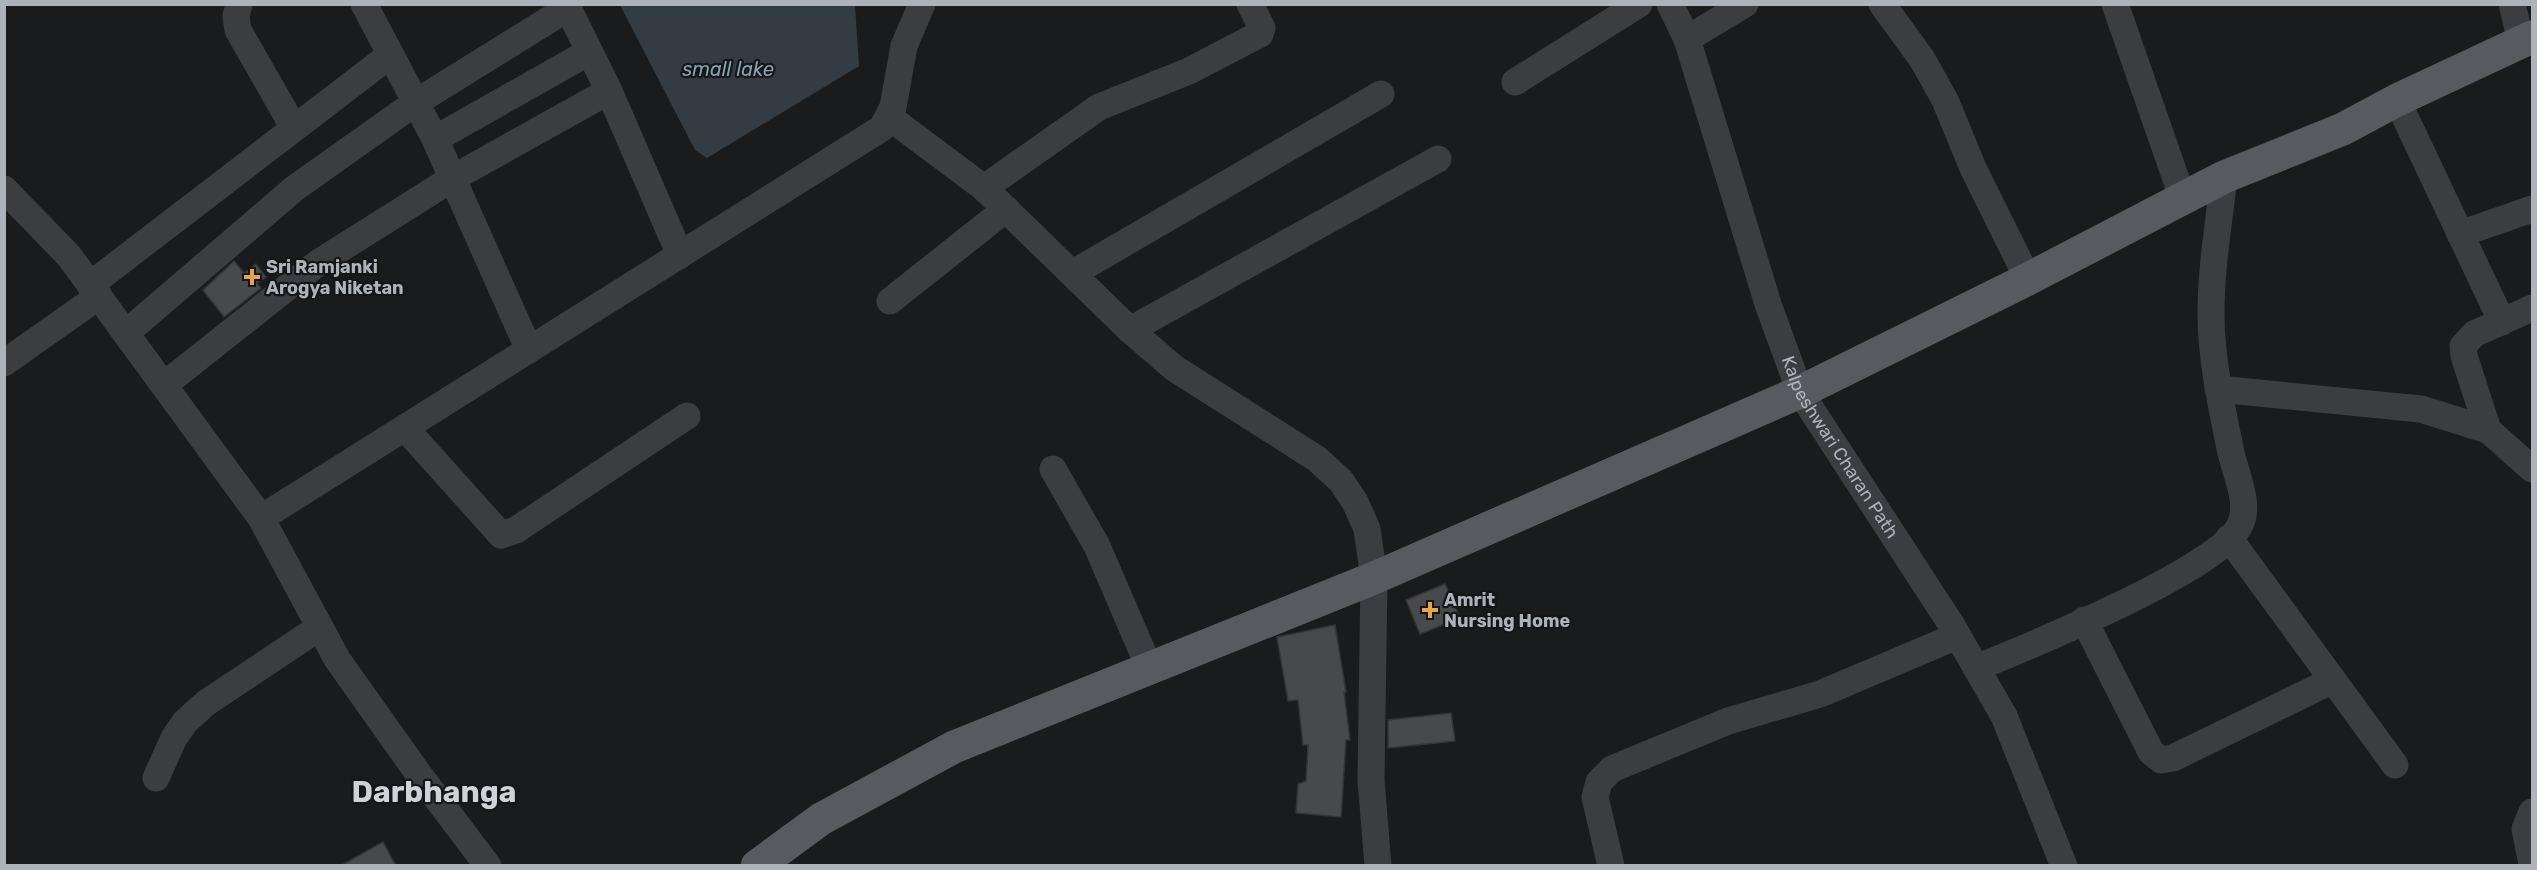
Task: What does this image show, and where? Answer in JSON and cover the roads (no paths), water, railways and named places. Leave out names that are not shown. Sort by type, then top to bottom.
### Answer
[{"type":"main road","points":[[757,866],[821,819],[954,747],[1374,578],[1800,392],[2028,279],[2224,177],[2343,129],[2397,100],[2527,40]]},
{"type":"street","points":[[239,4],[236,16],[238,30],[294,128]]},
{"type":"street","points":[[364,4],[435,139],[529,350]]},
{"type":"street","points":[[261,518],[882,128],[889,117],[904,45],[922,4]]},
{"type":"street","points":[[984,188],[1099,107],[1190,71],[1260,34],[1262,28],[1250,4]]},
{"type":"street","points":[[1515,82],[1639,4]]},
{"type":"street","name":"Kalpeshwari Charan Path","points":[[1670,4],[1687,39],[1768,304],[1800,392],[1957,636],[2004,716],[2064,866]]},
{"type":"street","points":[[1687,39],[1745,4]]},
{"type":"street","points":[[1882,4],[1922,60],[1945,100],[1973,168],[2028,279]]},
{"type":"street","points":[[2115,4],[2182,199]]},
{"type":"street","points":[[2512,4],[2527,40]]},
{"type":"street","points":[[126,333],[295,188],[415,103],[567,6],[609,91],[680,255]]},
{"type":"street","points":[[435,139],[589,52]]},
{"type":"street","points":[[4,363],[294,128],[390,55]]},
{"type":"street","points":[[164,385],[318,263],[453,178],[609,91]]},
{"type":"street","points":[[1073,273],[1381,94]]},
{"type":"street","points":[[2397,100],[2502,322]]},
{"type":"street","points":[[889,117],[984,188],[1130,330],[1174,368],[1317,459],[1341,481],[1355,502],[1366,529],[1374,578],[1371,780],[1378,866]]},
{"type":"street","points":[[1130,330],[1438,159]]},
{"type":"street","points":[[1976,668],[2187,571],[2229,538],[2241,525],[2244,501],[2218,389],[2211,315],[2212,275],[2224,177]]},
{"type":"street","points":[[7,194],[69,256],[261,518],[337,659],[420,776],[488,866]]},
{"type":"street","points":[[890,302],[1006,209]]},
{"type":"street","points":[[2460,234],[2532,209]]},
{"type":"street","points":[[2488,430],[2462,349],[2469,338],[2532,308]]},
{"type":"street","points":[[2218,389],[2421,409],[2488,430],[2532,469]]},
{"type":"street","points":[[405,428],[496,532],[505,535],[687,416]]},
{"type":"street","points":[[1053,469],[1097,546],[1149,668]]},
{"type":"street","points":[[2229,538],[2395,765]]},
{"type":"street","points":[[2084,620],[2151,752],[2161,760],[2173,758],[2333,680]]},
{"type":"street","points":[[156,778],[184,722],[206,703],[320,627]]},
{"type":"street","points":[[1611,866],[1595,797],[1599,782],[1612,769],[1728,721],[1820,694],[1957,636]]},
{"type":"street","points":[[2532,812],[2525,829],[2532,864]]},
{"type":"water","name":"small lake","points":[[620,5],[855,5],[859,66],[707,158],[695,150]]},
{"type":"place","name":"Sri Ramjanki Arogya Niketan","points":[[252,277]]},
{"type":"place","name":"Amrit Nursing Home","points":[[1430,610]]},
{"type":"district","name":"Darbhanga","points":[[434,792]]}]
